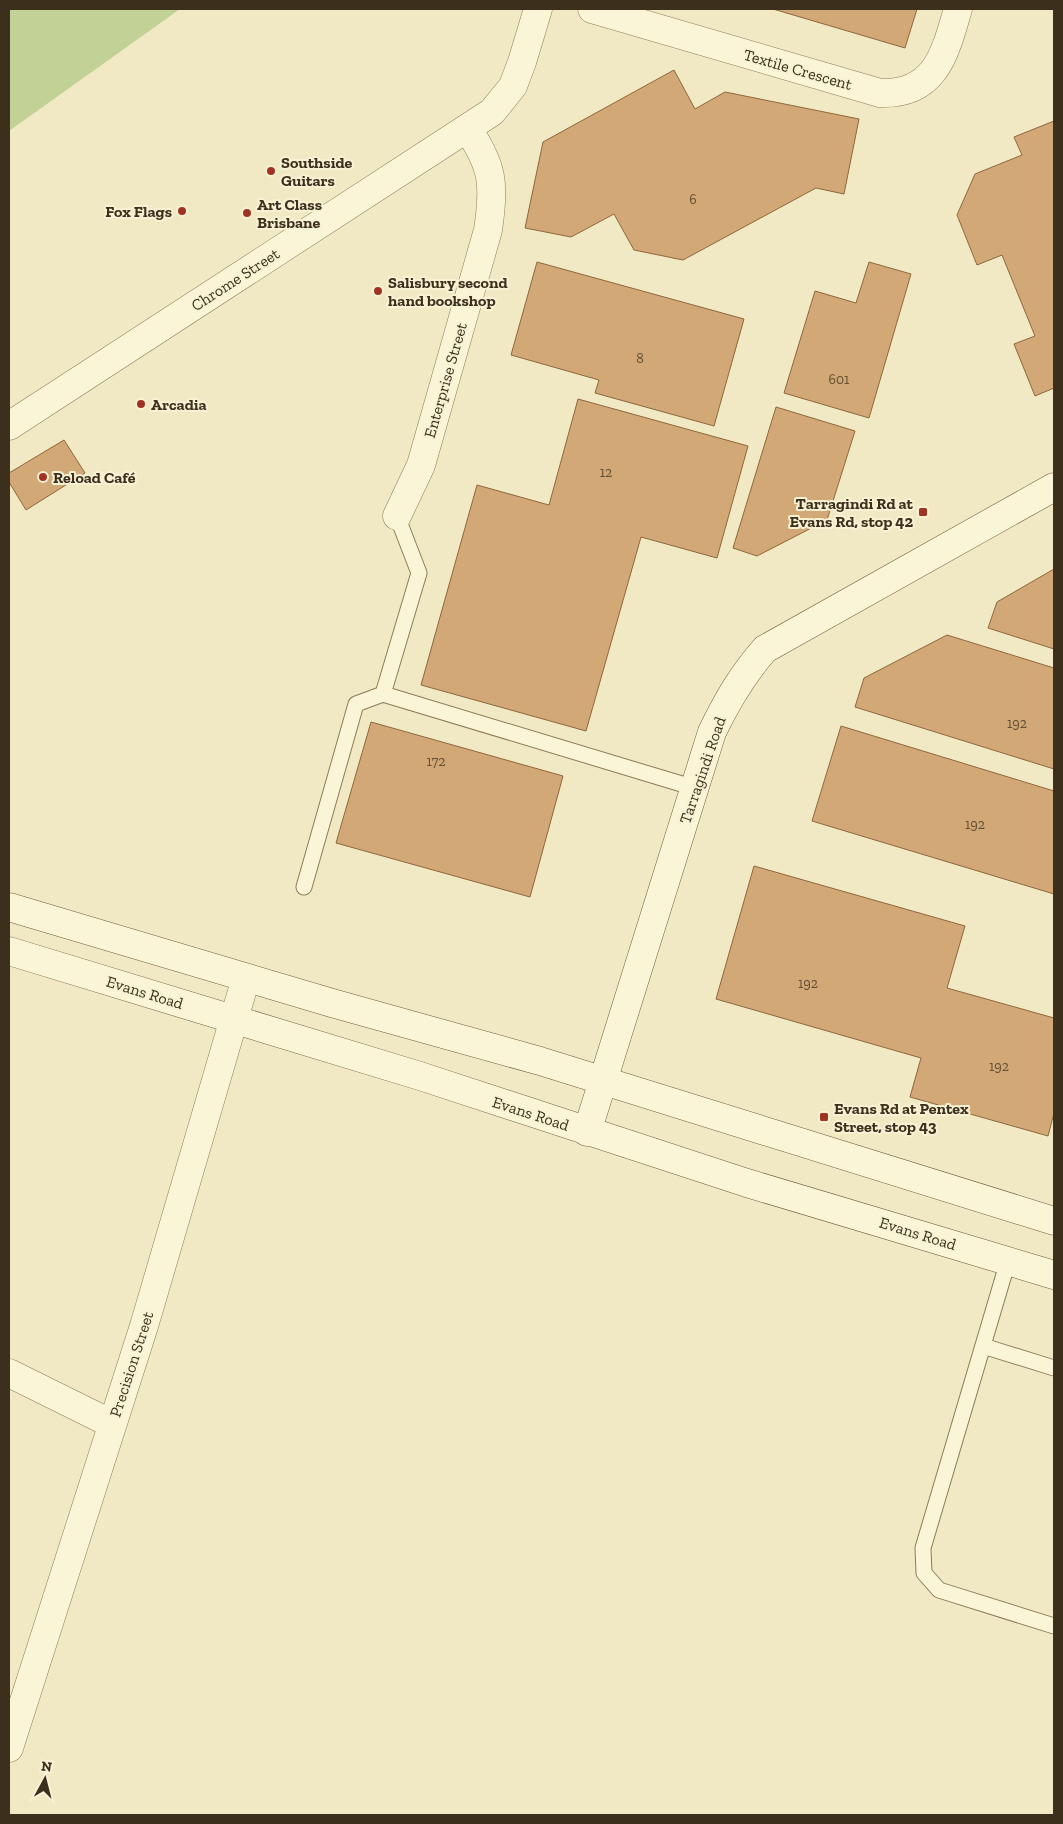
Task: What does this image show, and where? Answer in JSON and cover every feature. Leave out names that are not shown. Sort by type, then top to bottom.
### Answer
[{"type":"street","name":"Chrome Street","points":[[9,426],[492,112],[513,86],[538,9]]},
{"type":"street","name":"Textile Crescent","points":[[592,9],[880,93],[899,94],[918,86],[935,70],[946,50],[958,9]]},
{"type":"street","name":"Enterprise Street","points":[[397,516],[420,465],[488,230],[492,204],[492,178],[482,151],[467,128]]},
{"type":"street","name":"Tarragindi Road","points":[[587,1132],[712,732],[727,700],[744,673],[765,649],[1054,487]]},
{"type":"street","points":[[9,907],[246,978],[603,1081],[1054,1221]]},
{"type":"street","name":"Evans Road","points":[[9,951],[420,1076],[738,1180],[1054,1274]]},
{"type":"street","name":"Precision Street","points":[[9,1748],[144,1326],[232,1018],[246,978]]},
{"type":"street","points":[[9,1373],[112,1424]]},
{"type":"lane","points":[[383,694],[419,573],[397,516]]},
{"type":"lane","points":[[304,887],[356,704],[383,694],[695,788]]},
{"type":"lane","points":[[1008,1261],[923,1548],[924,1573],[940,1590],[1054,1626]]},
{"type":"lane","points":[[982,1346],[1054,1368]]},
{"type":"green space","points":[[9,9],[180,9],[9,131]]},
{"type":"building","points":[[773,9],[917,9],[905,48]]},
{"type":"building","points":[[674,70],[695,109],[725,92],[859,119],[844,194],[816,188],[683,260],[634,250],[614,214],[571,237],[525,228],[543,142]]},
{"type":"building","points":[[1054,121],[1054,388],[1035,396],[1014,344],[1035,336],[1002,255],[977,265],[957,215],[975,174],[1022,155],[1014,137]]},
{"type":"building","points":[[537,262],[744,319],[714,426],[595,393],[599,380],[511,355]]},
{"type":"building","points":[[869,262],[911,274],[869,418],[784,393],[815,291],[856,303]]},
{"type":"building","points":[[578,399],[748,446],[717,558],[641,537],[586,731],[421,685],[477,485],[549,505]]},
{"type":"building","points":[[776,407],[855,431],[827,520],[757,556],[733,548]]},
{"type":"building","name":"Reload Café","points":[[64,440],[85,473],[26,510],[9,482],[9,473]]},
{"type":"building","points":[[1054,569],[1054,649],[988,628],[997,602]]},
{"type":"building","points":[[947,635],[1054,668],[1054,769],[855,707],[864,678]]},
{"type":"building","points":[[371,722],[563,776],[530,897],[336,843]]},
{"type":"building","points":[[841,726],[1054,791],[1054,894],[812,821]]},
{"type":"building","points":[[754,866],[965,926],[947,988],[1054,1018],[1054,1113],[1048,1136],[910,1097],[921,1058],[716,999]]},
{"type":"place","name":"Southside Guitars","points":[[271,171]]},
{"type":"place","name":"Fox Flags","points":[[182,211]]},
{"type":"place","name":"Art Class Brisbane","points":[[247,213]]},
{"type":"place","name":"Salisbury second hand bookshop","points":[[378,291]]},
{"type":"place","name":"Arcadia","points":[[141,404]]},
{"type":"place","name":"Reload Café","points":[[43,477]]},
{"type":"place","name":"Tarragindi Rd at Evans Rd, stop 42","points":[[923,512]]},
{"type":"place","name":"Evans Rd at Pentex Street, stop 43","points":[[824,1117]]}]
